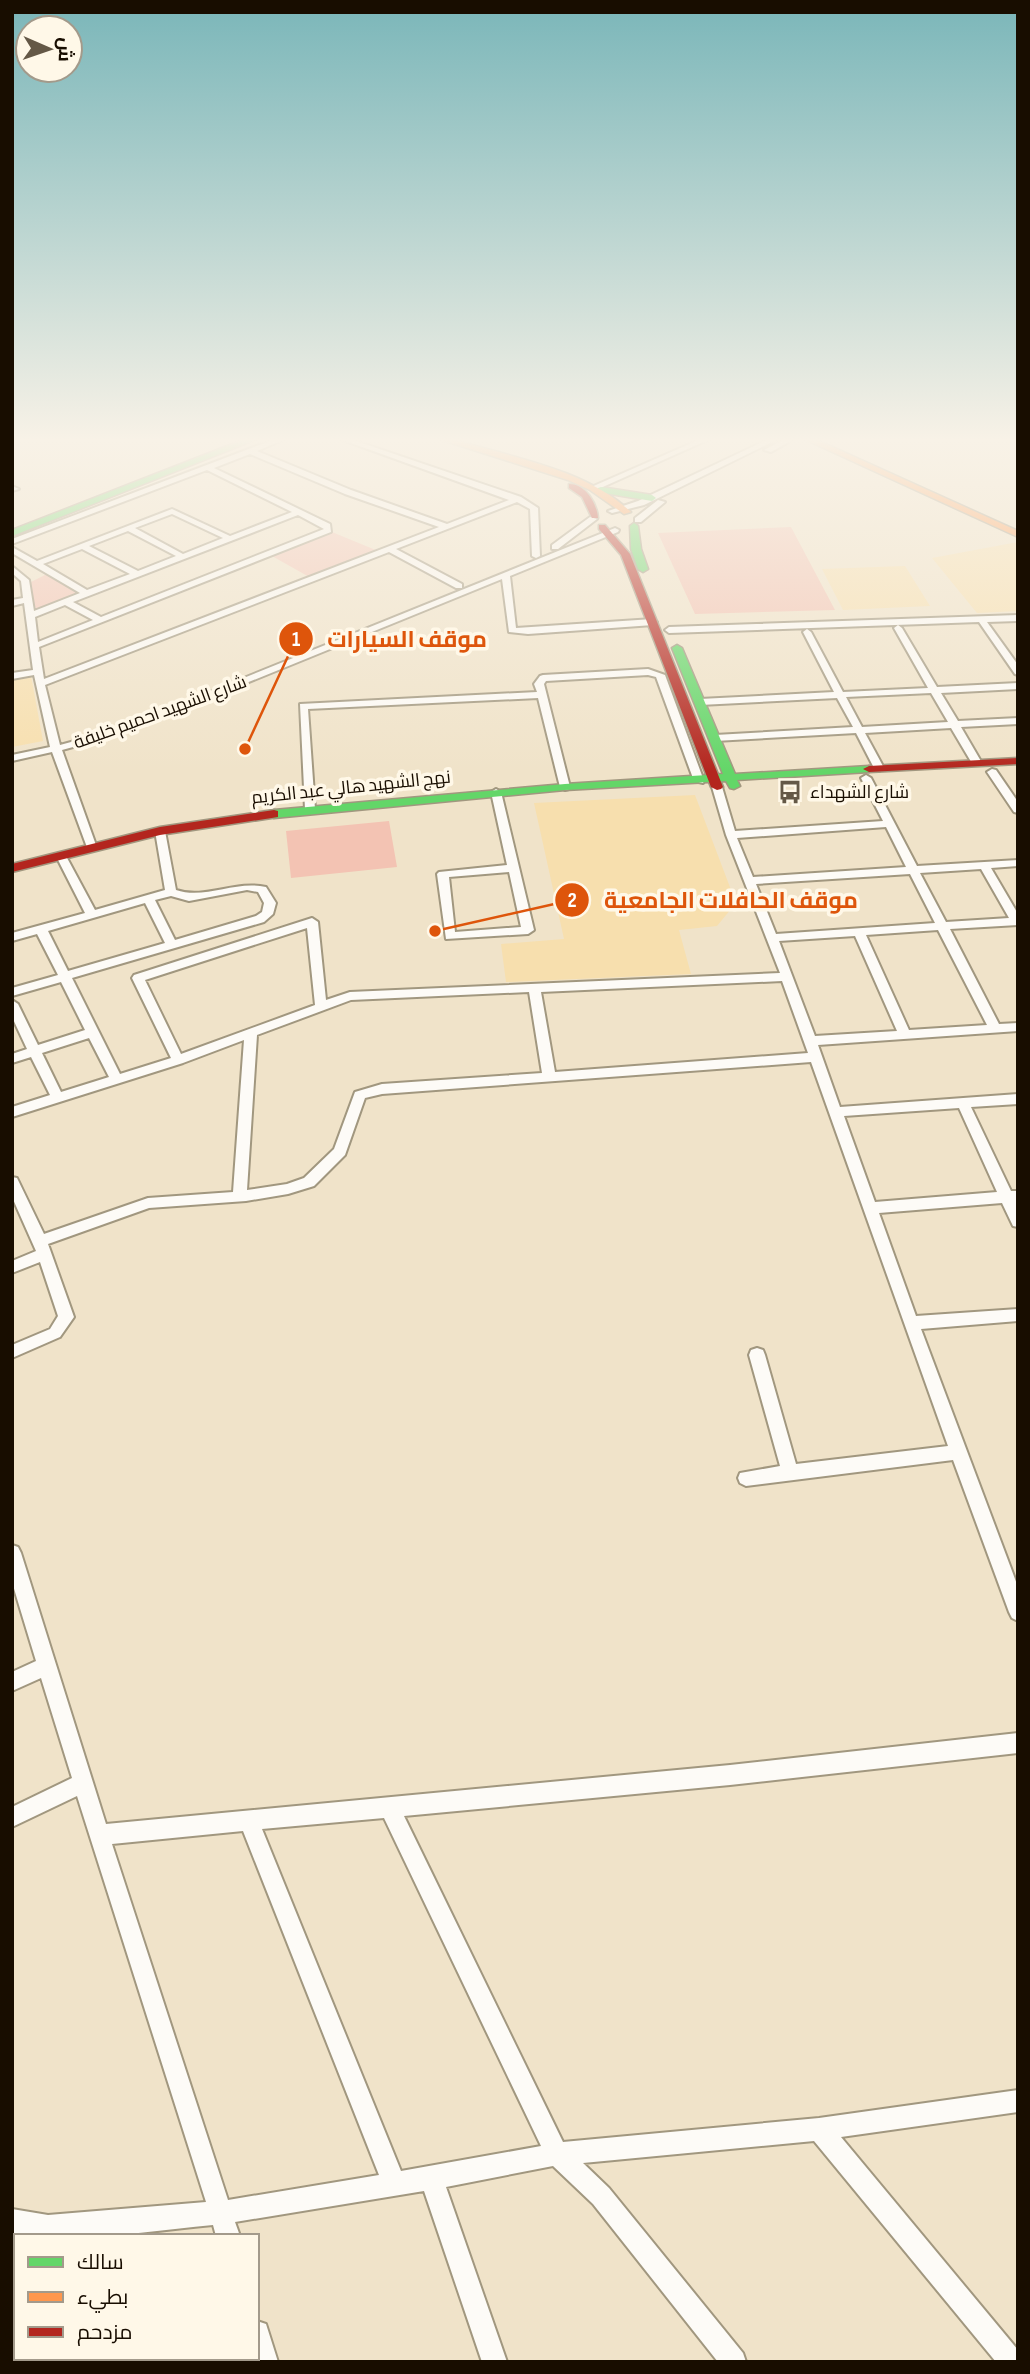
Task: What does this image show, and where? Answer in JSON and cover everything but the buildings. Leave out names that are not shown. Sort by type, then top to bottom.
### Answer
[{"type":"main road","points":[[622,550],[653,622],[713,786]]},
{"type":"main road","points":[[636,550],[733,781]]},
{"type":"main road","points":[[873,773],[1018,761]]},
{"type":"main road","points":[[873,773],[1018,770]]},
{"type":"main road","name":"نهج الشهيد هالي عبد الكريم","points":[[12,868],[160,831],[310,809],[565,787],[713,786],[733,781],[873,773]]},
{"type":"street","points":[[13,550],[87,594]]},
{"type":"street","points":[[36,564],[72,550]]},
{"type":"street","points":[[89,550],[137,574]]},
{"type":"street","points":[[171,550],[183,556]]},
{"type":"street","points":[[31,615],[199,550]]},
{"type":"street","points":[[35,646],[278,550]]},
{"type":"street","points":[[40,684],[388,550]]},
{"type":"street","points":[[391,550],[459,586]]},
{"type":"street","points":[[536,550],[536,556]]},
{"type":"street","name":"شارع الشهيد احميم خليفة","points":[[12,758],[94,733],[548,550]]},
{"type":"street","name":"شارع الشهيد احميم خليفة","points":[[12,751],[96,739],[165,714],[506,576],[556,550]]},
{"type":"street","points":[[12,568],[23,576],[29,600],[40,684],[55,746],[92,848]]},
{"type":"street","points":[[506,576],[512,630],[528,632],[653,622]]},
{"type":"street","points":[[12,603],[29,600]]},
{"type":"street","points":[[66,602],[100,620]]},
{"type":"street","points":[[671,634],[1018,620]]},
{"type":"street","points":[[671,634],[807,632],[983,621]]},
{"type":"street","points":[[983,621],[1018,672]]},
{"type":"street","points":[[898,628],[977,763]]},
{"type":"street","points":[[807,632],[858,729],[888,824],[995,1029]]},
{"type":"street","points":[[565,787],[539,684],[543,678],[649,672],[660,675],[713,786],[787,977],[1018,1612]]},
{"type":"street","points":[[12,676],[39,673]]},
{"type":"street","points":[[700,702],[1018,686]]},
{"type":"street","points":[[310,809],[303,706],[542,695]]},
{"type":"street","points":[[715,738],[1018,721]]},
{"type":"street","points":[[992,772],[1018,810]]},
{"type":"street","points":[[496,792],[515,868],[528,930],[450,936],[443,874],[515,868]]},
{"type":"street","points":[[731,835],[888,824]]},
{"type":"street","points":[[160,831],[171,892]]},
{"type":"street","points":[[61,856],[92,914]]},
{"type":"street","points":[[749,881],[1018,863]]},
{"type":"street","points":[[771,938],[1017,921],[984,865]]},
{"type":"street","points":[[12,992],[260,919],[270,909],[270,903],[262,889],[247,887],[189,898],[171,892],[41,929],[13,934]]},
{"type":"street","points":[[148,898],[171,944]]},
{"type":"street","points":[[178,1060],[138,978],[312,922],[320,1007]]},
{"type":"street","points":[[41,929],[116,1079]]},
{"type":"street","points":[[859,932],[905,1035]]},
{"type":"street","points":[[12,1112],[178,1060],[350,996],[787,977]]},
{"type":"street","points":[[535,990],[549,1074]]},
{"type":"street","points":[[12,1004],[57,1097]]},
{"type":"street","points":[[811,1041],[1018,1027]]},
{"type":"street","points":[[12,1059],[92,1032]]},
{"type":"street","points":[[240,1196],[251,1032]]},
{"type":"street","points":[[12,1267],[42,1248],[148,1203],[240,1196],[288,1189],[309,1182],[340,1151],[355,1105],[360,1096],[368,1092],[549,1074],[816,1057]]},
{"type":"street","points":[[837,1112],[1018,1099]]},
{"type":"street","points":[[963,1103],[1012,1197],[1018,1222]]},
{"type":"street","points":[[12,1352],[55,1334],[65,1317],[42,1248],[13,1184]]},
{"type":"street","points":[[870,1209],[1012,1197]]},
{"type":"street","points":[[911,1323],[1018,1315]]},
{"type":"street","points":[[757,1355],[790,1472]]},
{"type":"street","points":[[746,1478],[958,1452]]},
{"type":"street","points":[[12,1552],[99,1835],[227,2234]]},
{"type":"street","points":[[12,1682],[48,1665]]},
{"type":"street","points":[[99,1835],[730,1775],[1018,1743]]},
{"type":"street","points":[[12,1816],[83,1783]]},
{"type":"street","points":[[389,1806],[558,2154],[601,2196],[726,2359]]},
{"type":"street","points":[[249,1821],[394,2184]]},
{"type":"street","points":[[12,2221],[49,2231],[220,2213],[558,2154],[819,2129],[1018,2101]]},
{"type":"street","points":[[819,2129],[1012,2362]]},
{"type":"street","points":[[431,2178],[495,2362]]},
{"type":"street","points":[[259,2339],[266,2362]]},
{"type":"shaded area","points":[[288,550],[378,551],[311,578],[272,556]]},
{"type":"shaded area","points":[[666,550],[803,550],[835,610],[695,614]]},
{"type":"shaded area","points":[[976,550],[1018,550],[1018,611],[977,613],[932,558]]},
{"type":"shaded area","points":[[905,566],[930,606],[843,610],[822,569]]},
{"type":"shaded area","points":[[51,572],[83,593],[37,612],[27,584]]},
{"type":"shaded area","points":[[31,676],[43,741],[12,747],[12,679]]},
{"type":"shaded area","points":[[695,795],[736,903],[717,926],[679,930],[691,974],[506,982],[501,944],[564,939],[534,803]]},
{"type":"shaded area","points":[[389,821],[397,867],[291,878],[286,831]]},
{"type":"traffic: fast","points":[[636,550],[643,569]]},
{"type":"traffic: fast","points":[[677,648],[734,786]]},
{"type":"traffic: fast","points":[[274,814],[565,787],[869,769]]},
{"type":"traffic: jam","points":[[621,550],[717,787]]},
{"type":"traffic: jam","points":[[869,769],[1018,761]]},
{"type":"traffic: jam","points":[[12,868],[160,831],[274,814]]},
{"type":"place","name":"موقف السيارات","points":[[245,749]]},
{"type":"place","name":"شارع الشهداء","points":[[790,792]]},
{"type":"place","name":"موقف الحافلات الجامعية","points":[[435,931]]}]
